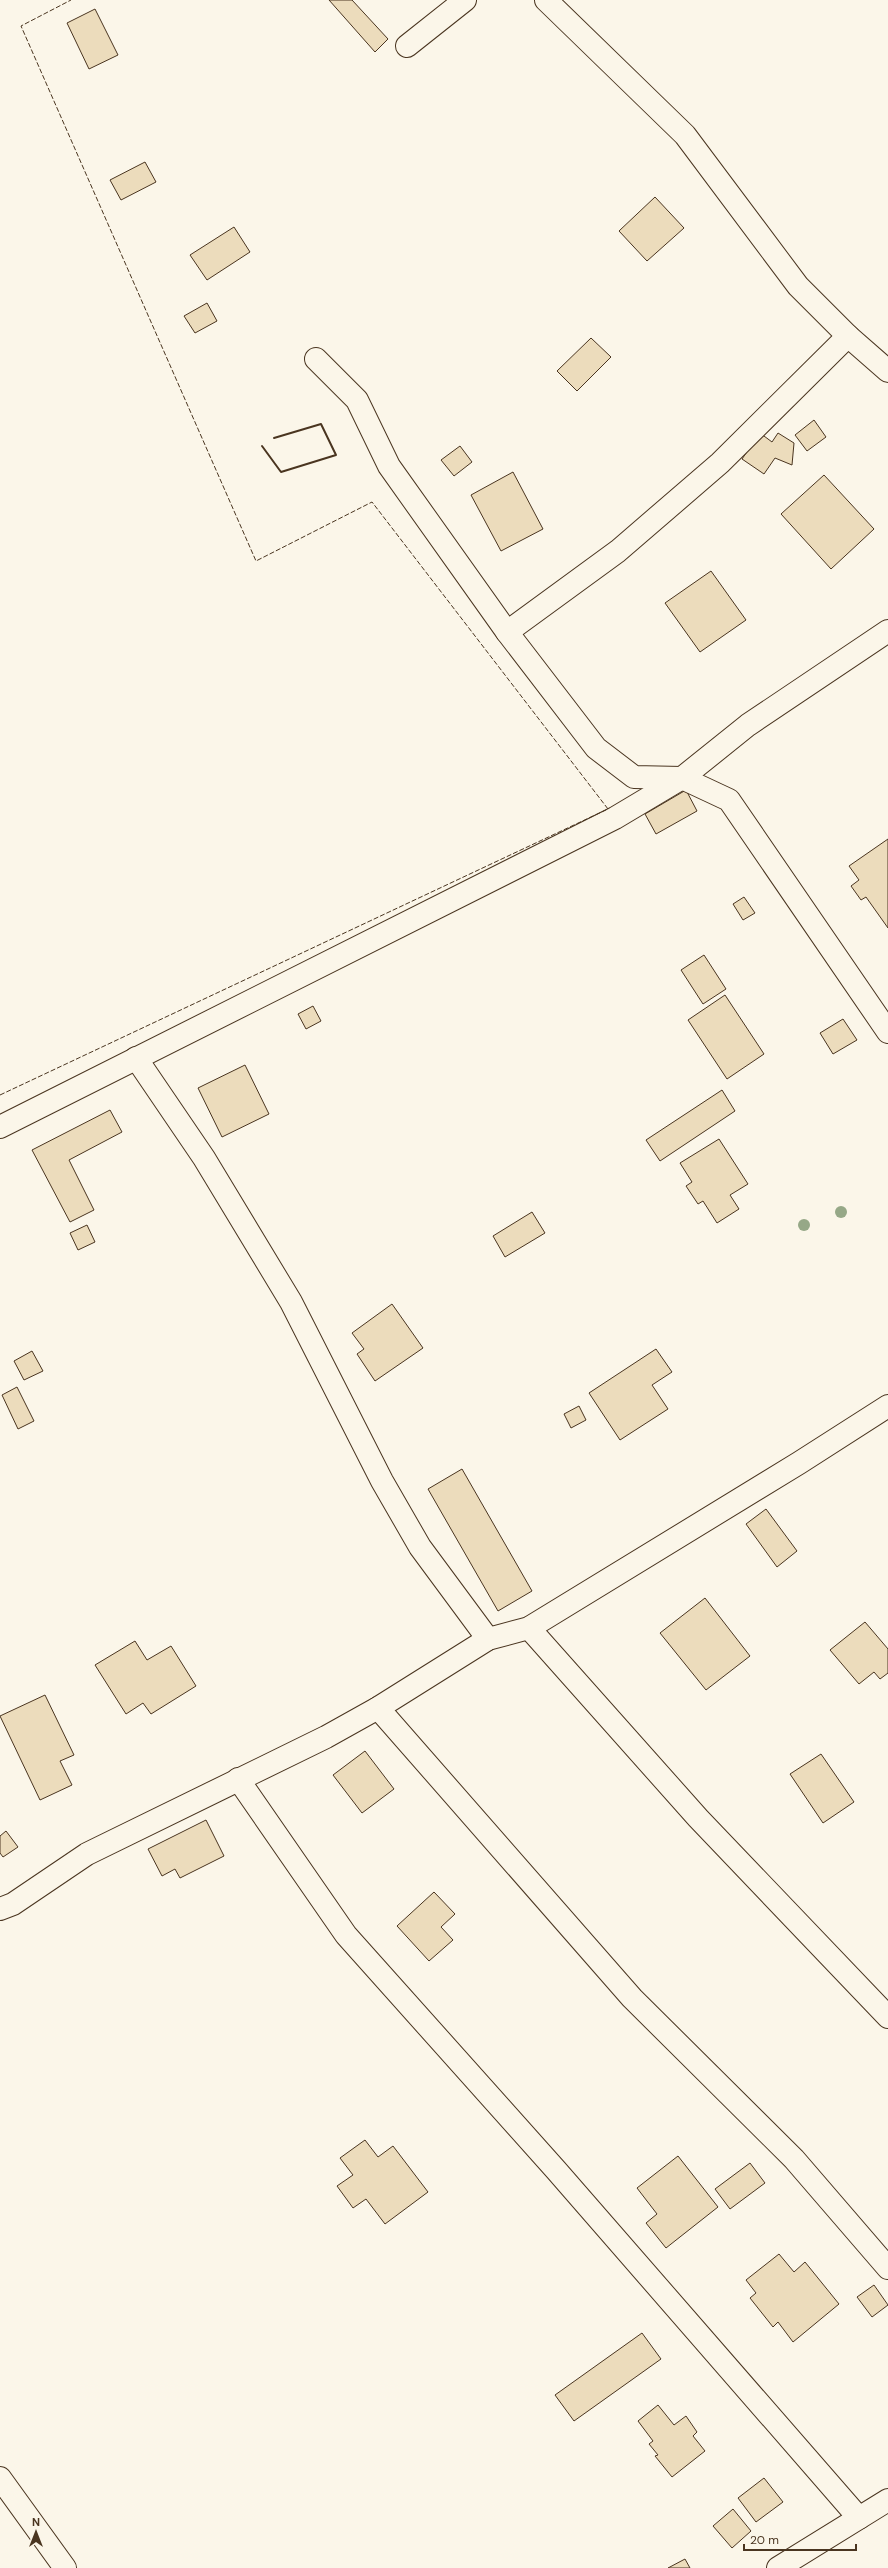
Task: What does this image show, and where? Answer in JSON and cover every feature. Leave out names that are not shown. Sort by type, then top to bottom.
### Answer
[{"type":"street","points":[[407,46],[465,0]]},
{"type":"street","points":[[546,0],[685,135],[798,286],[848,336],[888,370]]},
{"type":"street","points":[[507,632],[618,551],[720,463],[848,336]]},
{"type":"street","points":[[316,359],[357,400],[389,466],[507,632],[596,748],[634,777],[682,778],[729,800],[888,1032]]},
{"type":"street","points":[[0,1127],[616,818],[682,778],[748,725],[888,631]]},
{"type":"street","points":[[136,1058],[204,1158],[291,1302],[382,1481],[420,1547],[488,1639]]},
{"type":"street","points":[[0,1909],[13,1904],[87,1854],[326,1737],[378,1708],[488,1639],[529,1628],[799,1463],[888,1406]]},
{"type":"street","points":[[529,1628],[698,1818],[888,2018]]},
{"type":"street","points":[[378,1708],[632,1998],[794,2159],[888,2268]]},
{"type":"street","points":[[238,1779],[346,1935],[556,2170],[859,2518]]},
{"type":"street","points":[[0,2478],[65,2568]]},
{"type":"street","points":[[778,2568],[888,2500]]},
{"type":"building","points":[[329,0],[352,0],[388,39],[375,52]]},
{"type":"building","points":[[95,9],[118,55],[89,69],[67,23]]},
{"type":"building","points":[[145,162],[156,182],[121,200],[110,180]]},
{"type":"building","points":[[655,197],[684,228],[647,261],[619,231]]},
{"type":"building","points":[[234,227],[250,252],[207,280],[190,255]]},
{"type":"building","points":[[207,303],[217,321],[195,333],[184,316]]},
{"type":"building","points":[[591,338],[611,357],[577,391],[557,371]]},
{"type":"building","points":[[814,420],[826,437],[807,451],[795,435]]},
{"type":"building","points":[[760,433],[772,442],[778,433],[794,443],[792,465],[775,458],[764,474],[742,459]]},
{"type":"building","points":[[460,446],[472,462],[454,476],[441,460]]},
{"type":"building","points":[[513,472],[543,529],[501,551],[471,495]]},
{"type":"building","points":[[824,475],[874,529],[831,569],[781,514]]},
{"type":"building","points":[[711,571],[746,620],[700,652],[665,603]]},
{"type":"building","points":[[686,790],[697,811],[656,834],[645,814]]},
{"type":"building","points":[[888,839],[888,928],[866,897],[861,900],[851,886],[859,880],[849,866]]},
{"type":"building","points":[[744,897],[755,913],[743,920],[733,904]]},
{"type":"building","points":[[704,955],[726,989],[703,1004],[681,970]]},
{"type":"building","points":[[725,995],[764,1054],[727,1079],[688,1020]]},
{"type":"building","points":[[313,1006],[321,1021],[306,1029],[298,1014]]},
{"type":"building","points":[[843,1019],[857,1040],[833,1054],[820,1033]]},
{"type":"building","points":[[245,1065],[269,1114],[222,1137],[198,1088]]},
{"type":"building","points":[[722,1090],[735,1111],[660,1161],[646,1140]]},
{"type":"building","points":[[110,1110],[122,1132],[69,1160],[94,1210],[70,1222],[32,1150]]},
{"type":"building","points":[[719,1139],[748,1184],[730,1195],[739,1209],[717,1223],[703,1201],[698,1204],[686,1186],[692,1182],[680,1163]]},
{"type":"building","points":[[532,1212],[545,1233],[505,1257],[493,1236]]},
{"type":"building","points":[[87,1225],[95,1242],[78,1250],[70,1233]]},
{"type":"building","points":[[392,1304],[423,1348],[375,1381],[357,1354],[364,1349],[352,1333]]},
{"type":"building","points":[[656,1349],[672,1372],[652,1385],[668,1409],[620,1440],[589,1393]]},
{"type":"building","points":[[32,1351],[43,1371],[24,1380],[14,1361]]},
{"type":"building","points":[[17,1387],[34,1421],[18,1429],[2,1395]]},
{"type":"building","points":[[579,1406],[586,1420],[571,1428],[564,1414]]},
{"type":"building","points":[[462,1469],[532,1591],[498,1611],[428,1489]]},
{"type":"building","points":[[766,1509],[797,1551],[777,1567],[746,1524]]},
{"type":"building","points":[[705,1598],[750,1656],[706,1690],[660,1633]]},
{"type":"building","points":[[865,1622],[888,1649],[888,1673],[880,1679],[874,1672],[859,1684],[830,1650]]},
{"type":"building","points":[[135,1641],[147,1660],[171,1646],[196,1686],[151,1714],[143,1703],[126,1714],[95,1665]]},
{"type":"building","points":[[45,1695],[74,1755],[60,1761],[72,1785],[40,1800],[0,1716]]},
{"type":"building","points":[[365,1751],[394,1789],[362,1813],[333,1775]]},
{"type":"building","points":[[821,1754],[854,1802],[823,1823],[790,1774]]},
{"type":"building","points":[[206,1820],[224,1856],[180,1878],[175,1869],[162,1876],[148,1849]]},
{"type":"building","points":[[6,1831],[18,1847],[3,1857],[0,1853],[0,1836]]},
{"type":"building","points":[[434,1892],[455,1914],[441,1927],[453,1940],[429,1961],[397,1926]]},
{"type":"building","points":[[365,2140],[378,2157],[393,2146],[428,2192],[385,2224],[366,2199],[353,2208],[337,2186],[353,2175],[340,2158]]},
{"type":"building","points":[[678,2156],[718,2207],[666,2248],[646,2223],[657,2214],[637,2188]]},
{"type":"building","points":[[750,2163],[765,2183],[730,2209],[715,2189]]},
{"type":"building","points":[[779,2254],[794,2272],[805,2262],[839,2304],[793,2342],[778,2322],[773,2327],[750,2298],[756,2293],[746,2280]]},
{"type":"building","points":[[874,2285],[888,2305],[872,2317],[857,2297]]},
{"type":"building","points":[[642,2333],[661,2359],[574,2421],[555,2395]]},
{"type":"building","points":[[658,2405],[674,2425],[686,2416],[697,2432],[693,2436],[705,2451],[672,2477],[655,2456],[658,2455],[649,2444],[653,2441],[638,2421]]},
{"type":"building","points":[[764,2478],[783,2502],[756,2522],[738,2498]]},
{"type":"building","points":[[733,2509],[751,2531],[732,2548],[713,2526]]},
{"type":"building","points":[[685,2559],[690,2568],[668,2568]]},
{"type":"fence","points":[[0,1095],[608,809],[372,502],[256,561],[21,26],[71,0]]},
{"type":"wall","points":[[262,446],[281,472],[336,455],[321,424],[274,438]]}]
